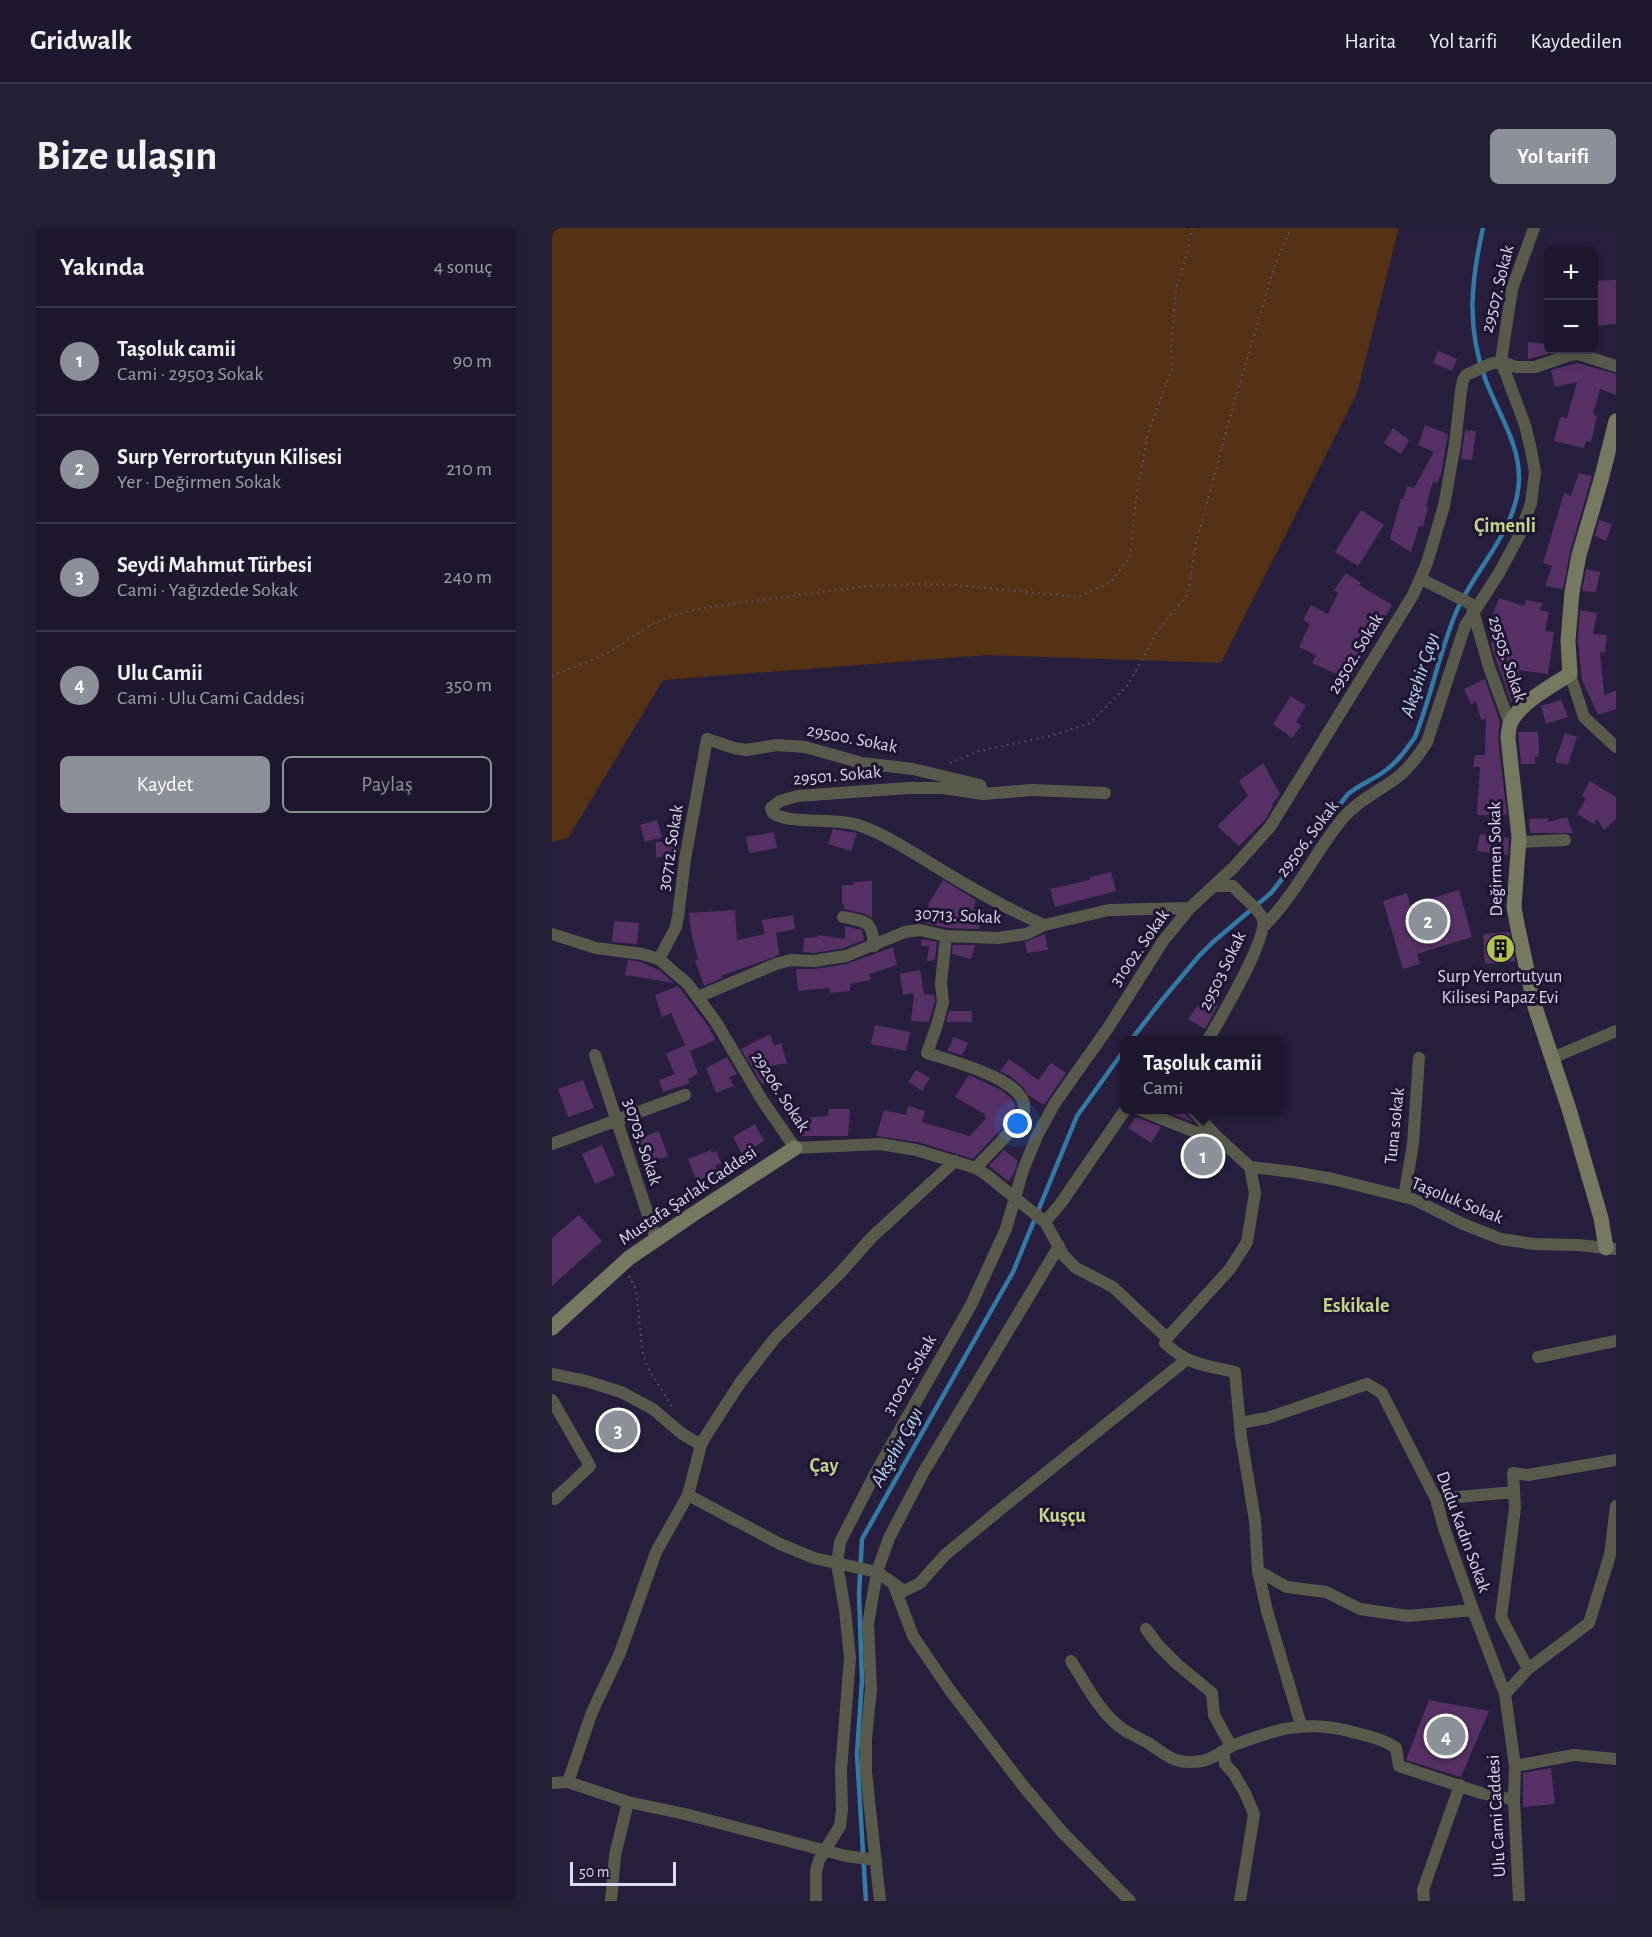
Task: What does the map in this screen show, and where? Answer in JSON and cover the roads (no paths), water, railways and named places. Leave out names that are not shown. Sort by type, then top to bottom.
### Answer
[{"type":"street","name":"29507. Sokak","points":[[1496,362],[1502,344],[1512,289],[1534,228]]},
{"type":"street","points":[[1496,362],[1516,367],[1535,367],[1578,354],[1616,366]]},
{"type":"street","name":"29502. Sokak","points":[[1190,909],[1253,847],[1279,814],[1421,579],[1444,506],[1463,380],[1466,375],[1496,362]]},
{"type":"street","name":"29506. Sokak","points":[[1263,921],[1290,893],[1343,818],[1375,790],[1397,777],[1420,754],[1427,742],[1472,608],[1499,573],[1520,534],[1531,502],[1535,472],[1524,425],[1496,362]]},
{"type":"street","points":[[1616,421],[1602,480],[1579,555],[1572,592],[1568,641],[1570,674],[1584,717],[1616,747]]},
{"type":"street","points":[[1421,579],[1472,608]]},
{"type":"street","name":"29505. Sokak","points":[[1472,608],[1489,667],[1510,724]]},
{"type":"street","points":[[1510,724],[1518,711],[1570,674]]},
{"type":"street","name":"Değirmen Sokak","points":[[1510,724],[1508,738],[1519,843],[1514,908],[1517,924],[1529,986],[1611,1249]]},
{"type":"street","name":"29500. Sokak","points":[[707,739],[746,750],[777,744],[799,746],[862,763],[929,772],[980,785],[983,794]]},
{"type":"street","name":"30712. Sokak","points":[[659,959],[676,927],[707,739]]},
{"type":"street","name":"29501. Sokak","points":[[1044,925],[1009,910],[892,841],[858,825],[824,819],[784,819],[773,813],[771,808],[788,798],[924,787],[983,794],[1032,790],[1105,793]]},
{"type":"street","points":[[1519,843],[1565,840]]},
{"type":"street","points":[[1214,886],[1233,886],[1263,921]]},
{"type":"street","name":"30713. Sokak","points":[[698,997],[750,974],[791,960],[828,960],[874,946],[905,932],[920,930],[946,936],[998,938],[1026,934],[1044,925],[1109,910],[1190,909]]},
{"type":"street","name":"31002. Sokak","points":[[816,1901],[816,1871],[840,1826],[842,1810],[843,1744],[850,1668],[845,1610],[837,1564],[840,1542],[981,1284],[1006,1229],[1037,1136],[1055,1103],[1164,941],[1190,909]]},
{"type":"street","points":[[843,917],[870,924],[873,928],[874,946]]},
{"type":"street","name":"29503 Sokak","points":[[1211,1036],[1249,965],[1263,921]]},
{"type":"street","name":"29206. Sokak","points":[[552,934],[596,948],[642,954],[659,959],[687,983],[716,1022],[762,1100],[795,1148],[880,1144],[916,1150],[956,1161],[976,1168],[988,1176],[1045,1222]]},
{"type":"street","points":[[946,936],[941,983],[943,1002],[927,1053],[997,1078],[1014,1089],[1025,1106],[1022,1118],[976,1168]]},
{"type":"street","points":[[1552,1058],[1616,1031]]},
{"type":"street","name":"30703. Sokak","points":[[595,1055],[656,1239]]},
{"type":"street","name":"Tuna sokak","points":[[1404,1197],[1413,1144],[1419,1058]]},
{"type":"street","points":[[552,1144],[685,1095]]},
{"type":"street","points":[[1122,1114],[1061,1203],[1045,1222],[1064,1256],[1076,1268],[1113,1287],[1167,1338]]},
{"type":"street","points":[[1150,1114],[1195,1131],[1215,1135]]},
{"type":"street","points":[[1197,1114],[1215,1135],[1250,1167],[1256,1193],[1247,1242],[1230,1269],[1167,1338],[1166,1343],[1179,1356],[1193,1363],[1234,1372],[1254,1520],[1258,1571],[1267,1611],[1301,1725]]},
{"type":"street","name":"Mustafa Şarlak Caddesi","points":[[552,1328],[622,1265],[656,1239],[795,1148]]},
{"type":"street","points":[[568,1782],[592,1712],[620,1653],[656,1552],[688,1495],[707,1434],[740,1383],[775,1338],[841,1272],[872,1237],[956,1161]]},
{"type":"street","name":"Taşoluk Sokak","points":[[1250,1167],[1323,1177],[1413,1199],[1463,1224],[1501,1239],[1534,1244],[1578,1245],[1611,1249]]},
{"type":"street","points":[[880,1901],[866,1772],[866,1739],[871,1689],[868,1624],[877,1572],[889,1538],[923,1473],[1059,1246]]},
{"type":"street","points":[[1538,1357],[1616,1341]]},
{"type":"street","points":[[688,1495],[780,1544],[814,1558],[877,1572],[904,1591],[920,1583],[945,1556],[1186,1360]]},
{"type":"street","points":[[552,1374],[586,1381],[621,1392],[653,1409],[681,1433],[702,1445]]},
{"type":"street","name":"Dudu Kadın Sokak","points":[[1240,1423],[1266,1418],[1367,1384],[1382,1393],[1436,1499],[1473,1610],[1505,1694]]},
{"type":"street","points":[[552,1400],[590,1466],[555,1498]]},
{"type":"street","points":[[1528,1668],[1501,1617],[1515,1508],[1513,1473],[1528,1475],[1616,1460]]},
{"type":"street","points":[[1436,1499],[1514,1492]]},
{"type":"street","points":[[1505,1694],[1528,1668],[1589,1623],[1610,1555],[1616,1506]]},
{"type":"street","points":[[1258,1571],[1287,1587],[1326,1592],[1360,1609],[1408,1616],[1473,1610]]},
{"type":"street","points":[[893,1583],[914,1636],[949,1689],[1050,1818],[1130,1901]]},
{"type":"street","points":[[1146,1629],[1177,1664],[1212,1693],[1214,1714],[1228,1749],[1224,1764],[1234,1774],[1254,1814],[1240,1901]]},
{"type":"street","points":[[1071,1661],[1098,1703],[1117,1725],[1168,1759],[1203,1761],[1228,1749],[1301,1725],[1333,1727],[1386,1741],[1396,1748],[1399,1766],[1481,1793],[1514,1800]]},
{"type":"street","name":"Ulu Cami Caddesi","points":[[1505,1694],[1515,1766],[1514,1800],[1519,1901]]},
{"type":"street","points":[[1515,1766],[1574,1755],[1616,1759]]},
{"type":"street","points":[[552,1782],[568,1782],[628,1802],[686,1814],[846,1856],[876,1860]]},
{"type":"street","points":[[1424,1901],[1423,1890],[1460,1785]]},
{"type":"street","points":[[611,1901],[615,1855],[628,1802]]},
{"type":"waterway","name":"Akşehir Çayı","points":[[1134,1036],[1199,956],[1271,893],[1348,794],[1387,769],[1408,747],[1421,722],[1455,615],[1511,517],[1519,480],[1516,454],[1486,381],[1475,342],[1473,323],[1473,286],[1483,228]]},
{"type":"waterway","name":"Akşehir Çayı","points":[[866,1901],[857,1754],[862,1680],[859,1594],[862,1539],[1013,1272],[1077,1116],[1120,1056]]},
{"type":"place","name":"Surp Yerrortutyun Kilisesi","points":[[1428,921]]},
{"type":"place","name":"Surp Yerrortutyun Kilisesi Papaz Evi","points":[[1500,948]]},
{"type":"place","name":"Taşoluk camii","points":[[1203,1156]]},
{"type":"place","name":"Seydi Mahmut Türbesi","points":[[618,1430]]},
{"type":"place","name":"Ulu Camii","points":[[1446,1736]]},
{"type":"district","name":"Çimenli","points":[[1505,526]]},
{"type":"district","name":"Eskikale","points":[[1356,1306]]},
{"type":"district","name":"Çay","points":[[824,1466]]},
{"type":"district","name":"Kuşçu","points":[[1062,1516]]}]
